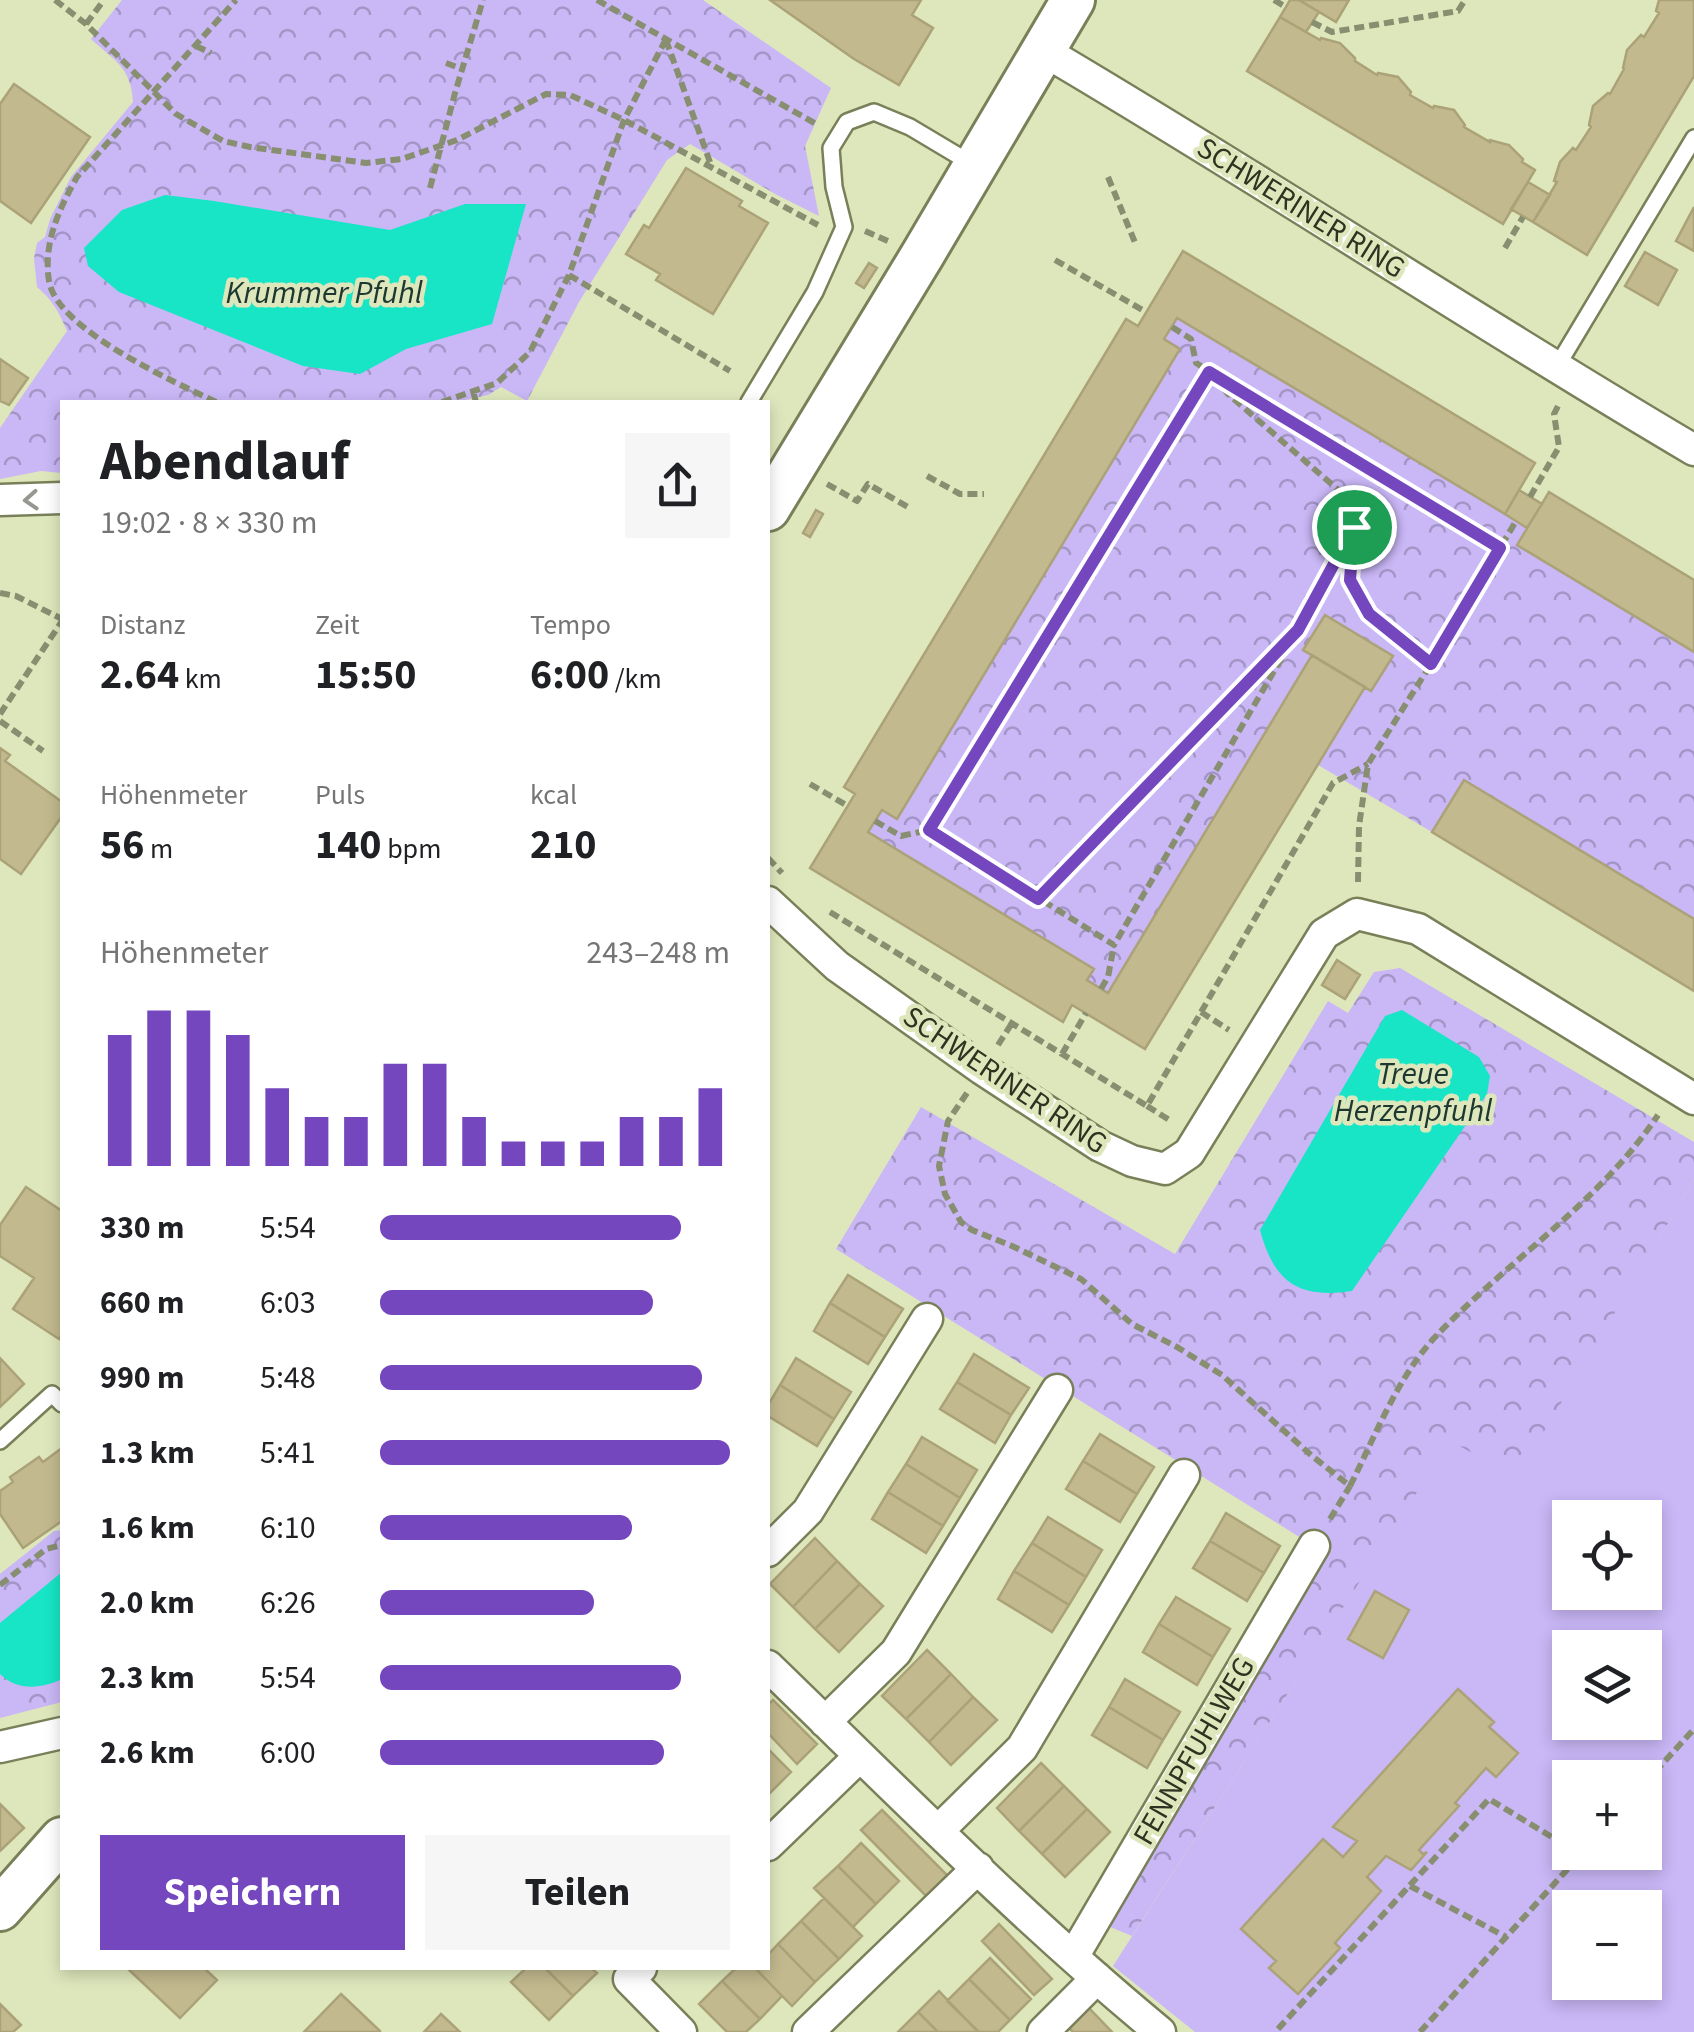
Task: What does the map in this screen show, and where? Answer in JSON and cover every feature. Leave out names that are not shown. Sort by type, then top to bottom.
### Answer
[{"type":"main road","points":[[770,506],[1073,0]]},
{"type":"main road","points":[[0,1909],[60,1841]]},
{"type":"street","name":"SCHWERINER RING","points":[[1044,51],[1694,450]]},
{"type":"street","points":[[0,500],[60,498]]},
{"type":"street","name":"SCHWERINER RING","points":[[770,904],[837,966],[982,1069],[1100,1146],[1132,1161],[1165,1169],[1189,1153],[1324,934],[1357,914]]},
{"type":"street","points":[[1357,914],[1418,929],[1694,1099]]},
{"type":"street","points":[[770,1549],[808,1511],[927,1318]]},
{"type":"street","points":[[826,1722],[896,1652],[1057,1390]]},
{"type":"street","points":[[938,1831],[1022,1748],[1184,1475]]},
{"type":"street","name":"FENNPFUHLWEG","points":[[1074,1956],[1314,1546]]},
{"type":"street","points":[[770,1668],[938,1831],[1160,2032]]},
{"type":"street","points":[[0,1747],[60,1734]]},
{"type":"street","points":[[770,1843],[860,1756]]},
{"type":"street","points":[[808,2032],[978,1868]]},
{"type":"street","points":[[638,1970],[629,1979],[682,2032]]},
{"type":"street","points":[[1042,2032],[1097,1978]]},
{"type":"lane","points":[[750,400],[816,292],[844,226],[834,188],[831,148],[846,122],[874,112],[910,127],[976,166]]},
{"type":"lane","points":[[1564,373],[1694,138]]},
{"type":"lane","points":[[0,1442],[52,1394],[60,1402]]},
{"type":"path","points":[[54,0],[86,24],[176,114],[223,141],[366,162],[402,158],[457,140],[546,94],[570,95],[819,225],[859,228],[887,241]]},
{"type":"path","points":[[86,24],[104,0]]},
{"type":"path","points":[[212,400],[137,362],[64,310],[49,284],[49,244],[59,209],[77,177],[236,0]]},
{"type":"path","points":[[430,188],[483,0]]},
{"type":"path","points":[[597,0],[838,136]]},
{"type":"path","points":[[1274,0],[1286,6]]},
{"type":"path","points":[[1312,22],[1332,32],[1458,11],[1465,0]]},
{"type":"path","points":[[448,400],[496,384],[530,352],[569,275],[624,120],[666,39]]},
{"type":"path","points":[[666,39],[712,167]]},
{"type":"path","points":[[196,46],[211,52]]},
{"type":"path","points":[[446,63],[462,68]]},
{"type":"path","points":[[1108,177],[1136,245]]},
{"type":"path","points":[[1505,248],[1523,216]]},
{"type":"path","points":[[1055,260],[1146,312]]},
{"type":"path","points":[[569,275],[730,372]]},
{"type":"path","points":[[1172,327],[1191,339],[1196,364],[1500,548]]},
{"type":"path","points":[[1209,372],[1228,394],[1352,505],[1350,580],[1369,614],[1431,664]]},
{"type":"path","points":[[929,830],[1209,372]]},
{"type":"path","points":[[1530,497],[1559,447],[1554,414],[1564,373]]},
{"type":"path","points":[[473,392],[475,400]]},
{"type":"path","points":[[926,476],[960,494],[984,494]]},
{"type":"path","points":[[828,484],[857,501],[868,484],[908,507]]},
{"type":"path","points":[[1357,914],[1359,826],[1368,764],[1516,521]]},
{"type":"path","points":[[1101,989],[1108,977],[1114,945],[1354,527]]},
{"type":"path","points":[[0,593],[16,596],[60,619]]},
{"type":"path","points":[[43,751],[0,718],[60,623]]},
{"type":"path","points":[[1038,899],[1298,630]]},
{"type":"path","points":[[823,907],[1147,1106],[1334,783],[1368,764]]},
{"type":"path","points":[[810,784],[848,806]]},
{"type":"path","points":[[875,821],[901,836],[929,830],[1114,945]]},
{"type":"path","points":[[770,860],[794,884]]},
{"type":"path","points":[[1062,1054],[1086,1014]]},
{"type":"path","points":[[982,1069],[948,1121],[939,1166],[945,1194],[960,1222],[1082,1278],[1132,1324],[1222,1375],[1350,1486],[1408,1372],[1436,1337],[1589,1197],[1656,1119]]},
{"type":"path","points":[[0,1585],[46,1548],[60,1545]]},
{"type":"path","points":[[1662,1765],[1694,1729]]},
{"type":"path","points":[[1278,2030],[1490,1798],[1552,1837]]},
{"type":"path","points":[[1420,2032],[1565,1870]]},
{"type":"path","points":[[1410,1886],[1506,1936]]},
{"type":"green space","points":[[122,0],[703,0],[831,88],[805,146],[819,216],[690,144],[667,160],[579,302],[528,400],[501,387],[488,395],[465,400],[60,400],[60,473],[41,471],[0,479],[0,428],[67,331],[55,307],[37,287],[37,243],[45,237],[71,177],[133,102],[125,72],[91,39]]},
{"type":"green space","points":[[1177,318],[1527,528],[1518,545],[1694,652],[1694,919],[1465,780],[1432,832],[1318,765],[1364,687],[1313,655],[1108,993],[1087,980],[1094,968],[868,832],[882,810],[897,818]]},
{"type":"green space","points":[[1400,968],[1694,1142],[1694,1180],[1517,1478],[1450,1442],[1132,1936],[1098,1922],[1322,1551],[836,1249],[921,1107],[1175,1254],[1328,1001],[1348,1013],[1374,972]]},
{"type":"green space","points":[[1694,1180],[1694,2032],[1195,2032],[1113,1966],[1450,1441],[1517,1477]]},
{"type":"green space","points":[[60,1530],[60,1703],[0,1718],[0,1574]]},
{"type":"water","name":"Krummer Pfuhl","points":[[165,195],[390,230],[465,204],[526,204],[492,324],[406,349],[360,374],[303,366],[119,292],[88,266],[84,248],[122,210]]},
{"type":"water","name":"Treue Herzenpfuhl","points":[[1402,1010],[1479,1057],[1490,1076],[1487,1094],[1352,1291],[1303,1289],[1281,1274],[1260,1230],[1385,1016]]},
{"type":"water","points":[[60,1574],[60,1680],[22,1686],[0,1674],[0,1623]]},
{"type":"building","points":[[770,0],[921,0],[912,15],[933,28],[899,85],[854,59]]},
{"type":"building","points":[[1290,0],[1299,0],[1319,12],[1306,32],[1280,17]]},
{"type":"building","points":[[1299,0],[1349,0],[1336,22]]},
{"type":"building","points":[[1659,0],[1694,0],[1694,76],[1587,255],[1533,222],[1557,182],[1554,181],[1560,162],[1573,148],[1576,150],[1591,127],[1593,106],[1610,94],[1624,69],[1627,50],[1641,35],[1644,37],[1659,13]]},
{"type":"building","points":[[1280,17],[1320,40],[1340,43],[1355,61],[1377,75],[1398,77],[1410,95],[1433,108],[1454,110],[1464,127],[1490,142],[1509,145],[1522,162],[1535,170],[1503,224],[1247,71]]},
{"type":"building","points":[[14,84],[90,137],[31,223],[0,201],[0,104]]},
{"type":"building","points":[[686,168],[742,201],[739,206],[768,223],[713,314],[656,280],[660,274],[626,254],[644,225],[649,228]]},
{"type":"building","points":[[1528,182],[1550,195],[1533,222],[1511,209]]},
{"type":"building","points":[[1694,207],[1694,251],[1676,241]]},
{"type":"building","points":[[1183,251],[1535,463],[1505,514],[1177,318],[1164,339],[1180,349],[897,819],[882,810],[868,832],[1094,969],[1087,980],[1108,993],[1312,655],[1365,687],[1145,1049],[1072,1005],[1063,1022],[810,868],[855,794],[844,787],[1126,319],[1138,326]]},
{"type":"building","points":[[1645,252],[1677,270],[1658,305],[1625,286]]},
{"type":"building","points":[[869,263],[877,268],[864,288],[856,283]]},
{"type":"building","points":[[0,359],[28,378],[9,405],[0,401]]},
{"type":"building","points":[[1519,490],[1542,504],[1527,528],[1505,514]]},
{"type":"building","points":[[1549,492],[1694,580],[1694,652],[1517,545]]},
{"type":"building","points":[[816,510],[823,514],[810,537],[803,533]]},
{"type":"building","points":[[1325,615],[1393,656],[1371,691],[1303,650]]},
{"type":"building","points":[[0,748],[10,755],[5,761],[60,801],[60,819],[21,874],[0,859]]},
{"type":"building","points":[[1464,780],[1694,919],[1694,991],[1432,832]]},
{"type":"building","points":[[1337,960],[1360,975],[1345,999],[1322,985]]},
{"type":"building","points":[[26,1187],[60,1210],[59,1339],[13,1309],[34,1278],[0,1256],[0,1225]]},
{"type":"building","points":[[848,1275],[903,1309],[885,1337],[830,1303]]},
{"type":"building","points":[[830,1303],[885,1337],[868,1364],[814,1331]]},
{"type":"building","points":[[974,1354],[1029,1388],[1011,1415],[957,1382]]},
{"type":"building","points":[[0,1358],[24,1384],[0,1407]]},
{"type":"building","points":[[796,1358],[851,1392],[834,1419],[780,1385]]},
{"type":"building","points":[[957,1382],[1011,1415],[995,1443],[940,1409]]},
{"type":"building","points":[[780,1385],[834,1419],[817,1446],[770,1417],[770,1402]]},
{"type":"building","points":[[1100,1434],[1154,1467],[1137,1494],[1083,1461]]},
{"type":"building","points":[[922,1437],[977,1470],[960,1498],[906,1464]]},
{"type":"building","points":[[60,1449],[60,1522],[23,1548],[0,1514],[0,1491],[13,1482],[10,1477],[39,1457],[43,1462]]},
{"type":"building","points":[[1083,1461],[1137,1494],[1120,1522],[1066,1489]]},
{"type":"building","points":[[906,1464],[960,1498],[943,1526],[888,1492]]},
{"type":"building","points":[[888,1492],[943,1526],[926,1553],[872,1519]]},
{"type":"building","points":[[1226,1513],[1280,1546],[1264,1573],[1210,1541]]},
{"type":"building","points":[[1048,1517],[1102,1550],[1086,1577],[1032,1543]]},
{"type":"building","points":[[815,1538],[837,1561],[793,1607],[770,1584]]},
{"type":"building","points":[[1210,1541],[1264,1573],[1247,1601],[1193,1568]]},
{"type":"building","points":[[1032,1543],[1086,1577],[1069,1605],[1014,1571]]},
{"type":"building","points":[[837,1561],[860,1584],[815,1629],[793,1607]]},
{"type":"building","points":[[1014,1571],[1069,1605],[1052,1632],[998,1599]]},
{"type":"building","points":[[860,1584],[883,1606],[839,1652],[815,1629]]},
{"type":"building","points":[[1375,1591],[1409,1610],[1383,1658],[1348,1639]]},
{"type":"building","points":[[1176,1597],[1230,1629],[1213,1657],[1159,1624]]},
{"type":"building","points":[[1159,1624],[1213,1657],[1197,1685],[1143,1652]]},
{"type":"building","points":[[927,1650],[951,1674],[906,1719],[882,1696]]},
{"type":"building","points":[[951,1674],[973,1697],[929,1742],[906,1719]]},
{"type":"building","points":[[1125,1679],[1180,1712],[1163,1740],[1109,1707]]},
{"type":"building","points":[[1458,1689],[1494,1722],[1489,1727],[1518,1753],[1496,1777],[1486,1768],[1455,1803],[1459,1806],[1419,1850],[1427,1852],[1411,1870],[1386,1856],[1367,1877],[1381,1891],[1335,1943],[1340,1948],[1298,1994],[1269,1968],[1276,1961],[1241,1929],[1323,1839],[1343,1857],[1357,1841],[1333,1827]]},
{"type":"building","points":[[973,1697],[997,1720],[951,1765],[929,1742]]},
{"type":"building","points":[[773,1700],[817,1744],[797,1764],[770,1735]]},
{"type":"building","points":[[1109,1707],[1163,1740],[1147,1768],[1092,1735]]},
{"type":"building","points":[[770,1751],[791,1772],[770,1793]]},
{"type":"building","points":[[1041,1763],[1064,1786],[1019,1831],[997,1808]]},
{"type":"building","points":[[1064,1786],[1087,1809],[1042,1854],[1019,1831]]},
{"type":"building","points":[[0,1804],[24,1828],[0,1851]]},
{"type":"building","points":[[1087,1809],[1110,1832],[1065,1877],[1042,1854]]},
{"type":"building","points":[[882,1810],[949,1877],[928,1898],[861,1830]]},
{"type":"building","points":[[861,1843],[899,1881],[876,1904],[838,1866]]},
{"type":"building","points":[[838,1866],[876,1904],[853,1927],[814,1888]]},
{"type":"building","points":[[824,1898],[862,1936],[839,1959],[801,1921]]},
{"type":"building","points":[[801,1921],[839,1959],[815,1982],[778,1944]]},
{"type":"building","points":[[999,1924],[1052,1979],[1034,1995],[982,1941]]},
{"type":"building","points":[[778,1944],[815,1982],[792,2006],[757,1970],[770,1970],[770,1953]]},
{"type":"building","points":[[990,1958],[1031,1999],[1010,2020],[969,1979]]},
{"type":"building","points":[[129,1970],[206,1970],[217,1980],[180,2018]]},
{"type":"building","points":[[524,1970],[547,1970],[573,1996],[549,2020],[511,1982]]},
{"type":"building","points":[[547,1970],[597,1973],[573,1996]]},
{"type":"building","points":[[734,1970],[757,1970],[782,1996],[760,2019],[722,1981]]},
{"type":"building","points":[[969,1979],[1010,2020],[998,2032],[979,2032],[947,2001]]},
{"type":"building","points":[[722,1981],[760,2019],[746,2032],[727,2032],[699,2004]]},
{"type":"building","points":[[939,1991],[978,2032],[938,2032],[918,2012]]},
{"type":"building","points":[[341,1994],[380,2031],[380,2032],[304,2032]]},
{"type":"building","points":[[0,2004],[21,2025],[13,2032],[0,2032]]},
{"type":"building","points":[[1089,2008],[1112,2032],[1073,2032],[1069,2028]]},
{"type":"building","points":[[918,2012],[938,2032],[898,2032]]},
{"type":"building","points":[[441,2014],[460,2032],[424,2032]]},
{"type":"route","points":[[1209,372],[1500,548],[1431,664],[1369,614],[1350,580],[1354,527],[1298,630],[1038,899],[929,830],[1209,372]]}]
